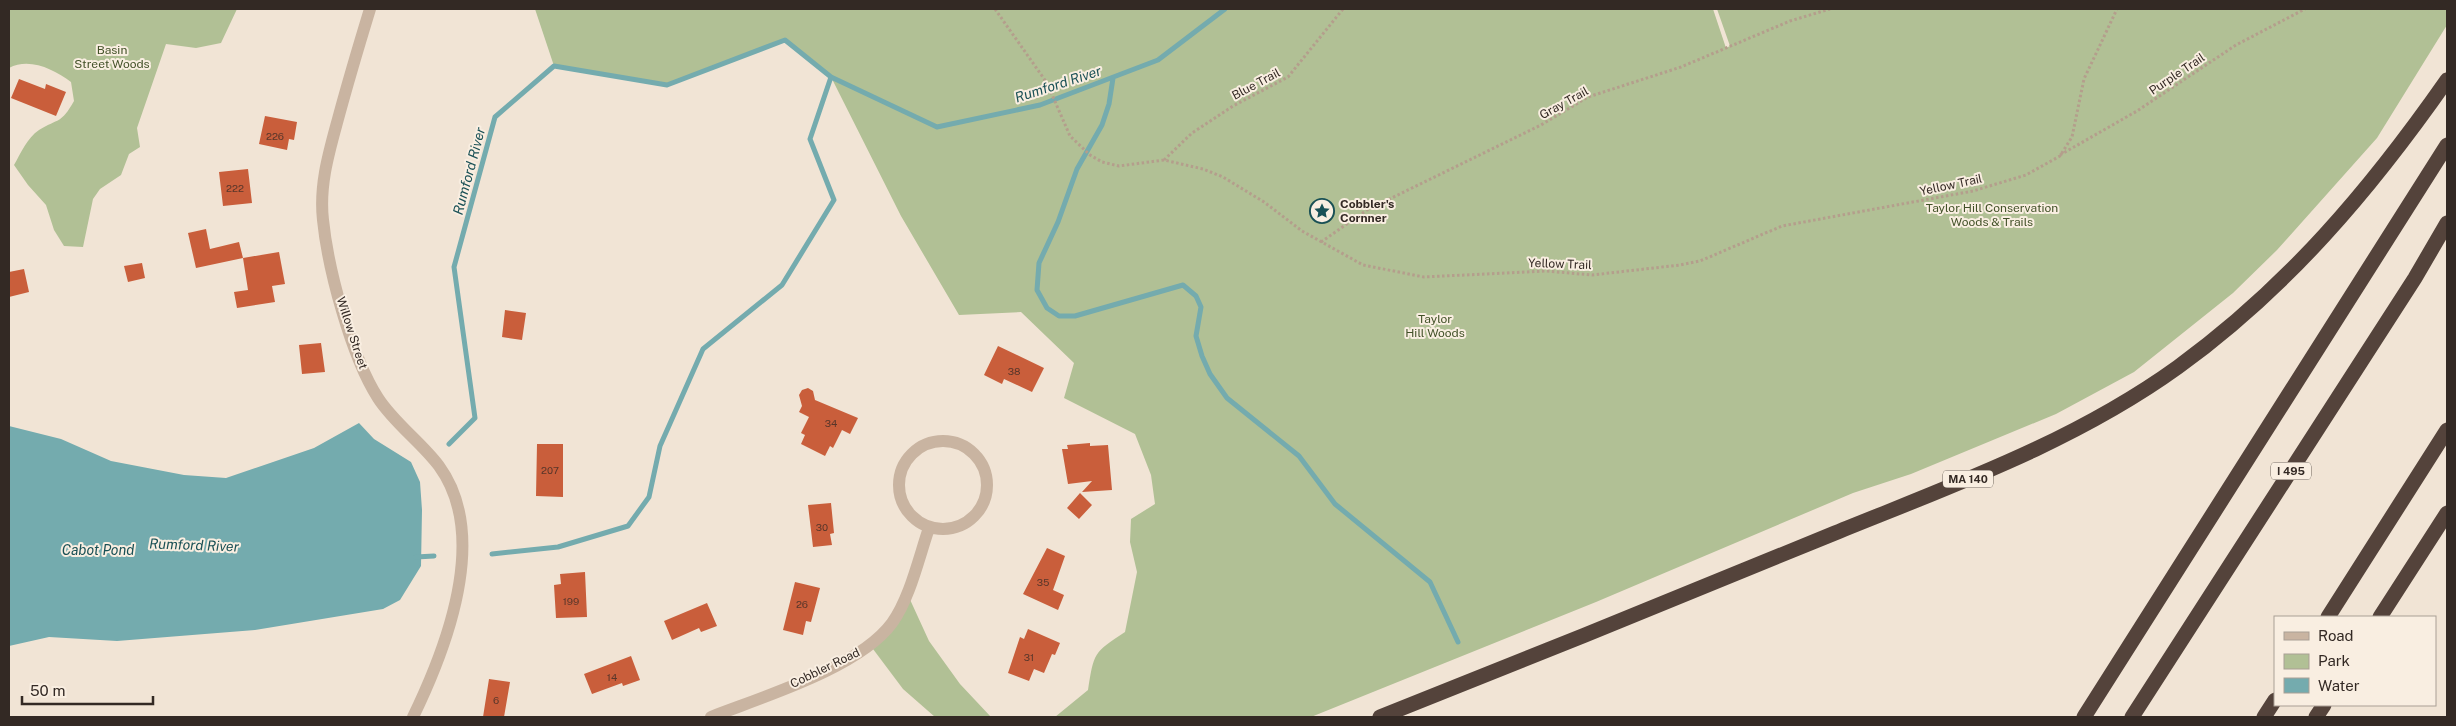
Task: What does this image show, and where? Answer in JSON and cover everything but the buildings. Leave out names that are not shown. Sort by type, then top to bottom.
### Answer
[{"type":"highway","name":"MA 140","points":[[1380,717],[1930,496],[2029,453],[2136,395],[2180,365],[2268,294],[2356,201],[2398,150],[2447,80]]},
{"type":"highway","points":[[2084,717],[2447,145]]},
{"type":"highway","name":"I 495","points":[[2132,717],[2415,278],[2447,222]]},
{"type":"highway","points":[[2329,616],[2447,430]]},
{"type":"highway","points":[[2381,616],[2447,513]]},
{"type":"highway","points":[[2264,717],[2274,702]]},
{"type":"highway","points":[[2316,717],[2323,706]]},
{"type":"street","name":"Willow Street","points":[[370,9],[325,167],[322,195],[323,219],[328,252],[345,317],[366,376],[378,399],[439,467],[455,502],[459,521],[460,562],[452,617],[444,648],[413,717]]},
{"type":"street","points":[[942,440],[959,444],[974,454],[984,469],[987,487],[983,504],[972,519],[964,524],[947,529],[929,528],[914,519],[903,505],[899,488],[901,470],[910,455],[924,445],[942,440]]},
{"type":"street","name":"Cobbler Road","points":[[711,717],[826,670],[870,645],[892,623],[907,593],[929,528]]},
{"type":"path","name":"Yellow Trail","points":[[995,9],[1047,83],[1070,136],[1090,155],[1102,162],[1119,166],[1164,160],[1181,163],[1223,177],[1264,202],[1320,242],[1363,265],[1424,277],[1546,271],[1592,275],[1680,265],[1700,261],[1782,226],[1972,191],[2026,175],[2060,156]]},
{"type":"path","name":"Blue Trail","points":[[1164,160],[1192,134],[1224,112],[1288,77],[1343,9]]},
{"type":"path","name":"Gray Trail","points":[[1320,242],[1367,210],[1541,125],[1588,97],[1681,67],[1790,22],[1830,9]]},
{"type":"path","points":[[2060,156],[2072,137],[2084,79],[2116,9]]},
{"type":"path","name":"Purple Trail","points":[[2060,156],[2137,112],[2236,46],[2305,9]]},
{"type":"green space","name":"Basin Street Woods","points":[[9,9],[237,9],[221,43],[196,48],[166,44],[137,128],[140,147],[129,154],[121,175],[100,189],[93,199],[83,247],[64,246],[54,230],[46,205],[28,185],[14,165],[31,137],[39,130],[59,120],[74,101],[71,82],[57,73],[33,64],[17,65],[9,68]]},
{"type":"green space","name":"Taylor Hill Woods","points":[[535,9],[1713,9],[1726,48],[1730,46],[1717,9],[2447,9],[2447,25],[2377,138],[2277,250],[2233,293],[2134,372],[2056,414],[1911,474],[1853,493],[1596,602],[1311,717],[1055,717],[1088,690],[1092,668],[1097,655],[1125,632],[1137,572],[1130,542],[1131,519],[1155,504],[1151,475],[1135,434],[1064,398],[1074,363],[1021,312],[959,315],[901,216],[831,77],[785,41],[667,85],[554,66]]},
{"type":"green space","points":[[907,593],[929,641],[960,684],[991,717],[935,717],[903,689],[870,645]]},
{"type":"water","name":"Cabot Pond","points":[[359,423],[374,439],[411,462],[420,482],[422,510],[421,566],[400,600],[383,609],[255,630],[117,641],[49,637],[9,646],[9,426],[61,439],[111,461],[184,475],[226,478],[314,448]]},
{"type":"waterway","name":"Rumford River","points":[[449,444],[475,418],[454,267],[495,117],[554,66],[667,85],[785,40],[831,77],[937,127],[1040,105],[1158,60],[1225,9]]},
{"type":"waterway","name":"Rumford River","points":[[492,554],[558,547],[628,526],[649,497],[660,446],[703,349],[782,285],[834,200],[810,139],[831,77]]},
{"type":"waterway","points":[[1113,78],[1109,104],[1102,125],[1077,169],[1058,222],[1039,263],[1037,290],[1047,308],[1059,316],[1075,316],[1183,285],[1196,296],[1201,307],[1196,336],[1210,374],[1227,398],[1299,456],[1335,504],[1430,582],[1458,642]]},
{"type":"waterway","name":"Rumford River","points":[[416,557],[434,556]]},
{"type":"place","name":"Cobbler's Cornner","points":[[1322,211]]},
{"type":"park label","name":"Taylor Hill Conservation Woods & Trails","points":[[1992,215]]}]
